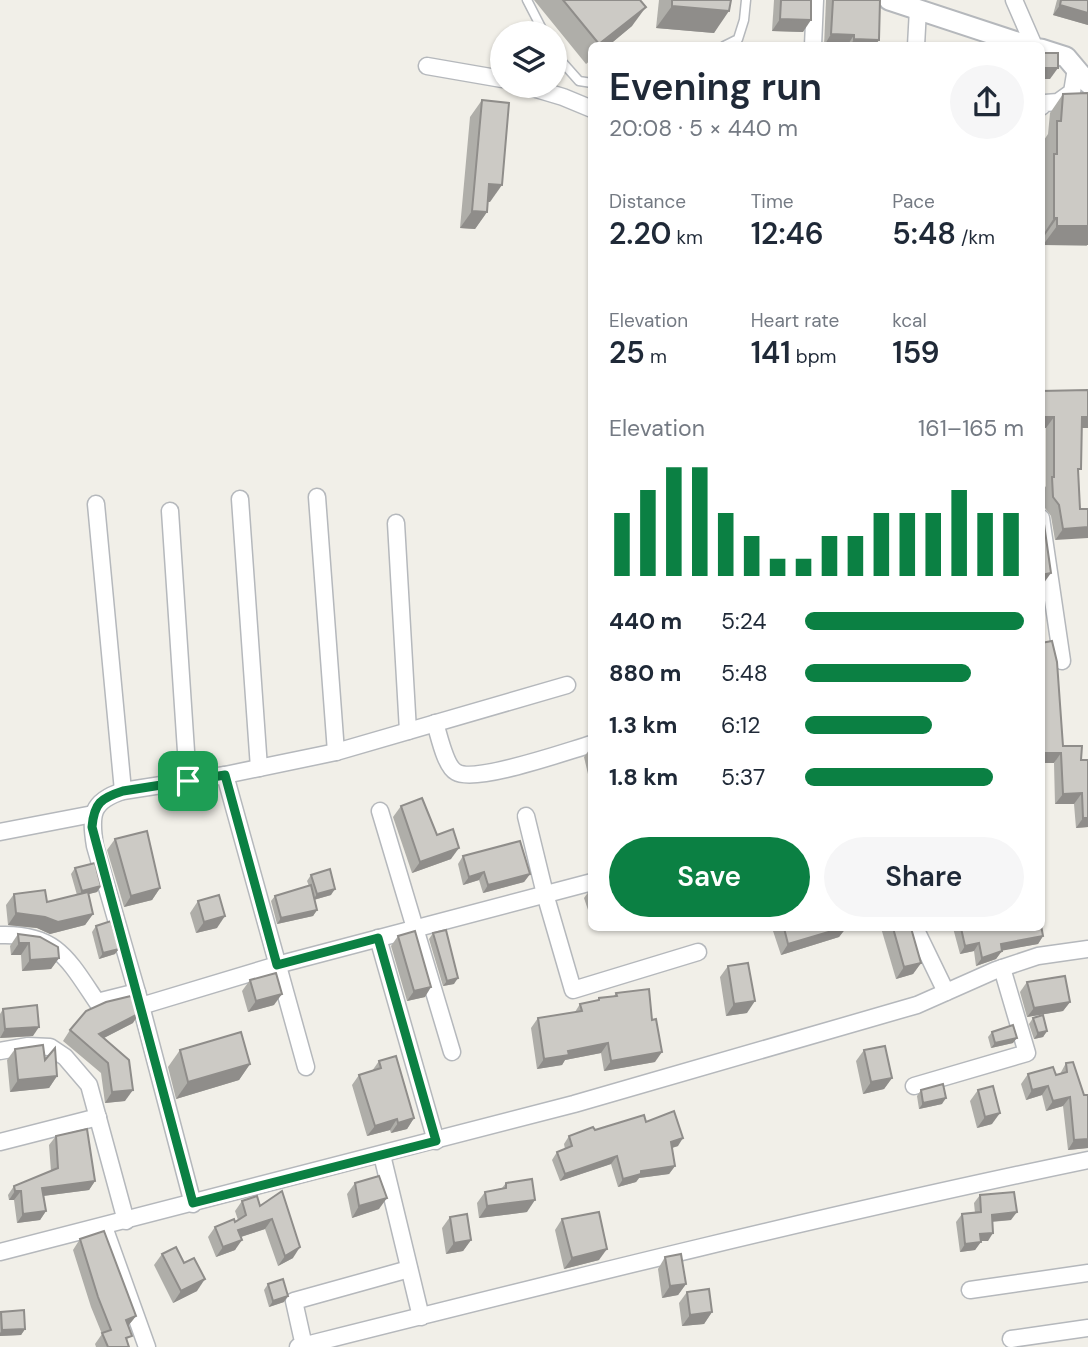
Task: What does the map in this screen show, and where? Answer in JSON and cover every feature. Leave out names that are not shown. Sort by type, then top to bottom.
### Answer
[{"type":"street","points":[[813,42],[815,0]]},
{"type":"street","points":[[889,0],[1005,41]]},
{"type":"street","points":[[1014,0],[1030,42]]},
{"type":"street","points":[[916,42],[918,9]]},
{"type":"street","points":[[1045,52],[1078,73],[1088,102]]},
{"type":"street","points":[[427,66],[490,77]]},
{"type":"street","points":[[1045,103],[1058,102],[1078,73]]},
{"type":"street","points":[[566,98],[588,106]]},
{"type":"street","points":[[317,497],[336,752]]},
{"type":"street","points":[[240,499],[260,768]]},
{"type":"street","points":[[96,504],[123,791]]},
{"type":"street","points":[[170,511],[188,781]]},
{"type":"street","points":[[396,523],[408,731]]},
{"type":"street","points":[[1045,545],[1062,661]]},
{"type":"street","points":[[193,1203],[95,846],[92,827],[97,805],[109,795],[123,791],[225,775],[336,752],[567,685]]},
{"type":"street","points":[[435,723],[449,766],[463,775],[480,775],[588,745]]},
{"type":"street","points":[[225,775],[306,1067]]},
{"type":"street","points":[[380,811],[452,1052]]},
{"type":"street","points":[[0,832],[93,814]]},
{"type":"street","points":[[526,816],[573,990],[698,952]]},
{"type":"street","points":[[0,935],[19,934],[41,939],[70,961],[97,1002],[139,999],[588,883]]},
{"type":"street","points":[[916,931],[946,992]]},
{"type":"street","points":[[378,938],[436,1141]]},
{"type":"street","points":[[0,1252],[574,1104],[905,1008],[1038,956],[1088,949]]},
{"type":"street","points":[[914,1086],[1027,1053],[1002,968]]},
{"type":"street","points":[[0,1051],[28,1046],[50,1047],[65,1057],[89,1085],[126,1221]]},
{"type":"street","points":[[0,1142],[98,1118]]},
{"type":"street","points":[[382,1155],[421,1317]]},
{"type":"street","points":[[409,1269],[294,1301],[301,1346],[883,1204],[1088,1160]]},
{"type":"street","points":[[104,1227],[147,1347]]},
{"type":"street","points":[[971,1290],[1088,1273]]},
{"type":"street","points":[[1011,1339],[1088,1328]]},
{"type":"lane","points":[[527,0],[538,21]]},
{"type":"lane","points":[[732,42],[738,39],[746,0]]},
{"type":"lane","points":[[567,68],[579,81],[588,82]]},
{"type":"building","points":[[563,0],[640,0],[646,7],[602,42],[597,42]]},
{"type":"building","points":[[672,0],[731,0],[729,11],[672,6]]},
{"type":"building","points":[[781,0],[811,0],[811,20],[780,19]]},
{"type":"building","points":[[833,0],[880,0],[879,40],[854,39],[854,35],[831,34]]},
{"type":"building","points":[[1061,0],[1088,0],[1088,13],[1060,5]]},
{"type":"building","points":[[1045,53],[1058,53],[1058,68],[1045,68]]},
{"type":"building","points":[[1088,93],[1088,226],[1057,226],[1057,218],[1054,218],[1054,154],[1057,154],[1057,121],[1061,121],[1063,94]]},
{"type":"building","points":[[482,100],[509,103],[502,185],[489,184],[487,212],[472,211]]},
{"type":"building","points":[[1088,390],[1088,417],[1082,417],[1081,469],[1078,469],[1080,509],[1088,509],[1088,527],[1063,529],[1059,505],[1053,497],[1054,417],[1045,417],[1045,391]]},
{"type":"building","points":[[1045,531],[1051,573],[1045,574]]},
{"type":"building","points":[[1052,641],[1057,662],[1063,746],[1082,746],[1081,760],[1088,760],[1088,818],[1083,818],[1082,793],[1063,794],[1061,753],[1045,753],[1045,642]]},
{"type":"building","points":[[422,798],[437,835],[453,829],[459,848],[420,862],[401,806]]},
{"type":"building","points":[[147,831],[160,888],[131,896],[115,839]]},
{"type":"building","points":[[520,841],[530,874],[488,885],[484,872],[469,877],[463,856]]},
{"type":"building","points":[[95,863],[101,886],[82,891],[75,868]]},
{"type":"building","points":[[330,869],[335,889],[317,894],[311,875]]},
{"type":"building","points":[[311,885],[317,910],[281,918],[275,896]]},
{"type":"building","points":[[45,890],[47,902],[88,892],[93,914],[58,922],[45,917],[16,913],[14,894]]},
{"type":"building","points":[[219,895],[225,916],[204,922],[198,901]]},
{"type":"building","points":[[111,921],[119,949],[103,953],[96,926]]},
{"type":"building","points":[[446,930],[458,978],[447,981],[433,933]]},
{"type":"building","points":[[415,931],[431,987],[414,991],[398,936]]},
{"type":"building","points":[[785,931],[832,931],[788,944]]},
{"type":"building","points":[[894,931],[912,931],[921,963],[904,967]]},
{"type":"building","points":[[962,931],[1042,931],[1043,936],[1001,944],[1002,951],[982,958],[979,943],[965,946]]},
{"type":"building","points":[[18,934],[40,937],[58,947],[59,958],[30,960],[29,943],[19,943]]},
{"type":"building","points":[[748,963],[755,1001],[734,1004],[728,966]]},
{"type":"building","points":[[276,973],[282,994],[256,1001],[250,980]]},
{"type":"building","points":[[1065,976],[1070,1002],[1034,1008],[1027,982]]},
{"type":"building","points":[[649,989],[652,1020],[656,1019],[662,1052],[611,1061],[608,1043],[568,1051],[569,1055],[544,1059],[538,1018],[582,1011],[580,1004],[617,996],[616,993]]},
{"type":"building","points":[[131,996],[140,1013],[99,1034],[129,1060],[133,1090],[112,1092],[108,1063],[70,1030],[86,1011],[106,1002]]},
{"type":"building","points":[[37,1005],[39,1027],[5,1029],[3,1009]]},
{"type":"building","points":[[1043,1015],[1047,1031],[1038,1033],[1033,1018]]},
{"type":"building","points":[[1013,1025],[1017,1038],[995,1043],[992,1032]]},
{"type":"building","points":[[241,1032],[250,1064],[188,1082],[180,1050]]},
{"type":"building","points":[[43,1045],[45,1060],[55,1048],[57,1076],[18,1080],[15,1049]]},
{"type":"building","points":[[885,1046],[892,1078],[871,1082],[864,1050]]},
{"type":"building","points":[[396,1056],[414,1118],[398,1123],[397,1119],[375,1126],[359,1075],[381,1068],[379,1061]]},
{"type":"building","points":[[1073,1062],[1084,1095],[1088,1095],[1088,1139],[1074,1140],[1070,1097],[1053,1101],[1048,1086],[1032,1090],[1028,1074],[1053,1067],[1056,1075],[1067,1072],[1066,1063]]},
{"type":"building","points":[[943,1084],[946,1098],[923,1103],[921,1090]]},
{"type":"building","points":[[993,1086],[1000,1113],[985,1117],[978,1090]]},
{"type":"building","points":[[674,1111],[683,1138],[671,1142],[675,1166],[641,1171],[641,1174],[623,1179],[617,1156],[565,1174],[557,1152],[572,1146],[569,1136],[593,1127],[595,1130],[644,1115],[646,1122]]},
{"type":"building","points":[[87,1129],[95,1181],[42,1188],[46,1211],[23,1214],[21,1191],[15,1191],[14,1186],[58,1168],[56,1136]]},
{"type":"building","points":[[379,1176],[387,1198],[359,1206],[355,1183]]},
{"type":"building","points":[[532,1179],[535,1200],[487,1206],[485,1192],[506,1188],[506,1183]]},
{"type":"building","points":[[282,1191],[300,1247],[285,1256],[272,1219],[238,1230],[242,1240],[223,1247],[215,1227],[234,1219],[235,1222],[246,1215],[242,1201],[257,1196],[260,1206]]},
{"type":"building","points":[[1014,1192],[1017,1212],[992,1215],[993,1233],[980,1234],[981,1242],[965,1244],[962,1214],[981,1212],[980,1195]]},
{"type":"building","points":[[599,1212],[607,1249],[572,1258],[562,1219]]},
{"type":"building","points":[[467,1214],[471,1240],[454,1243],[450,1217]]},
{"type":"building","points":[[104,1231],[136,1316],[126,1320],[132,1336],[126,1338],[129,1347],[108,1347],[102,1333],[111,1330],[80,1239]]},
{"type":"building","points":[[176,1247],[184,1263],[194,1258],[205,1279],[181,1291],[162,1254]]},
{"type":"building","points":[[681,1254],[686,1284],[670,1286],[665,1257]]},
{"type":"building","points":[[283,1279],[288,1296],[273,1301],[268,1284]]},
{"type":"building","points":[[709,1289],[712,1312],[690,1315],[687,1292]]},
{"type":"building","points":[[24,1310],[25,1329],[2,1330],[1,1312]]},
{"type":"route","points":[[225,775],[277,965],[378,938],[436,1141],[193,1203],[92,827],[97,805],[109,795],[188,781],[225,775]]}]
